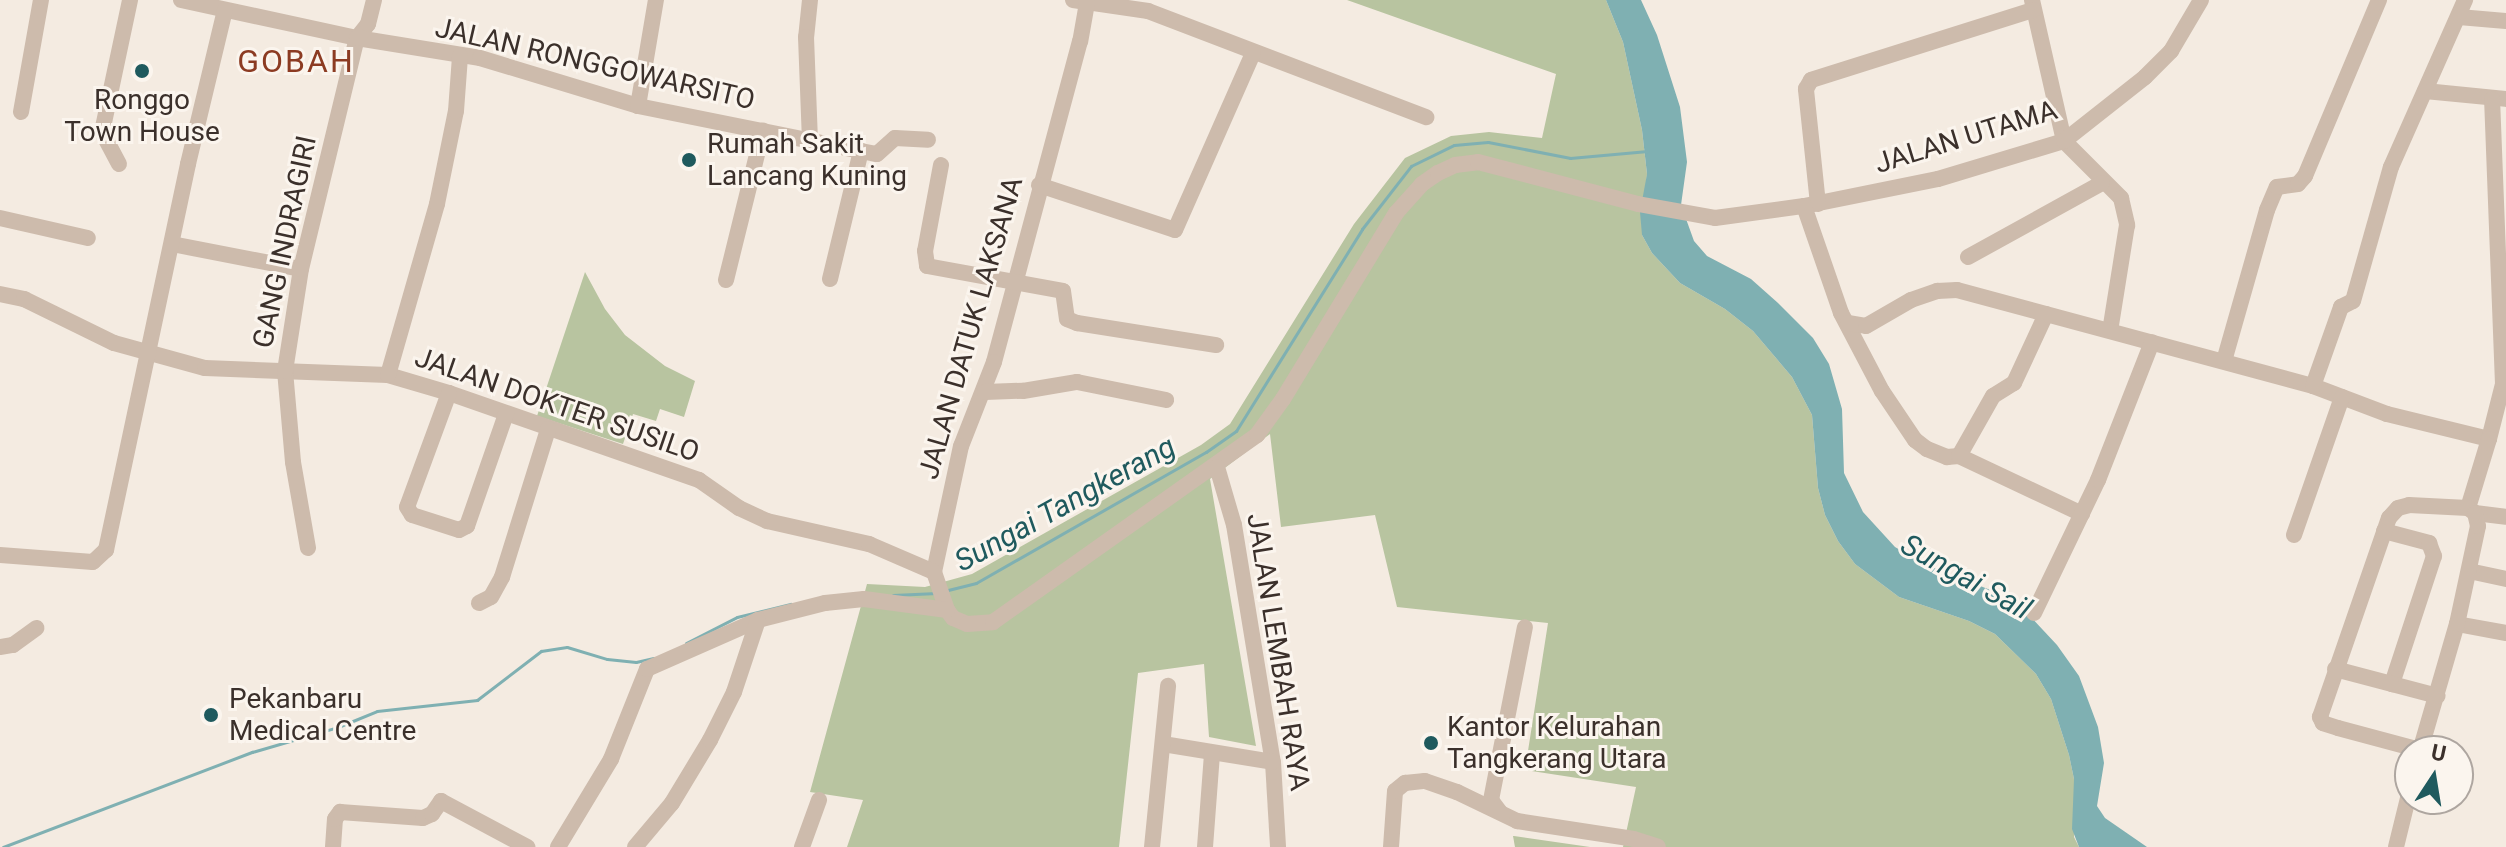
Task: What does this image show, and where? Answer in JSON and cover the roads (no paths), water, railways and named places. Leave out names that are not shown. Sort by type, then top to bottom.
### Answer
[{"type":"street","points":[[21,112],[41,0]]},
{"type":"street","points":[[119,164],[102,132],[130,0]]},
{"type":"street","name":"JALAN RONGGOWARSITO","points":[[181,0],[357,38],[480,58],[638,106],[861,151]]},
{"type":"street","name":"GANG INDRAGIRI","points":[[308,548],[293,462],[285,371],[301,269],[357,38],[368,24],[374,0]]},
{"type":"street","points":[[638,106],[656,0]]},
{"type":"street","points":[[810,0],[806,37],[810,139]]},
{"type":"street","name":"JALAN UTAMA","points":[[1217,467],[1257,435],[1291,387],[1396,213],[1422,184],[1438,173],[1455,165],[1478,162],[1638,204],[1715,218],[1811,205],[1938,179],[2064,141],[2154,69],[2171,51],[2201,0]]},
{"type":"street","points":[[2224,361],[2277,187],[2288,183],[2298,184],[2305,176],[2379,0]]},
{"type":"street","points":[[2313,386],[2341,307],[2353,301],[2391,167],[2465,0]]},
{"type":"street","points":[[1080,2],[1149,6],[1253,53],[1426,117]]},
{"type":"street","name":"JALAN DATUK LAKSANA","points":[[934,574],[961,446],[985,392],[1080,41],[1080,2]]},
{"type":"street","points":[[2082,514],[1959,456],[1947,457],[1915,440],[1882,391],[1824,269],[1811,205],[1806,89],[1811,80],[2032,5],[2064,141],[2102,183],[2121,198],[2127,225],[2110,331]]},
{"type":"street","points":[[0,555],[93,562],[106,550],[146,354],[225,10]]},
{"type":"street","points":[[2459,17],[2506,21]]},
{"type":"street","points":[[1039,185],[1175,230],[1253,53]]},
{"type":"street","points":[[388,375],[437,204],[456,111],[460,56]]},
{"type":"street","points":[[2425,91],[2499,99],[2503,384],[2471,510],[2478,526],[2469,571],[2438,696],[2425,735]]},
{"type":"street","points":[[726,280],[763,131]]},
{"type":"street","points":[[830,279],[861,151],[877,154],[895,138],[928,140]]},
{"type":"street","points":[[941,165],[924,260],[927,266],[1063,291],[1067,319],[1077,323],[1216,345]]},
{"type":"street","points":[[1968,257],[2102,183]]},
{"type":"street","points":[[0,218],[88,238]]},
{"type":"street","points":[[172,244],[301,269]]},
{"type":"street","points":[[1848,323],[1866,326],[1911,300],[1957,290],[2224,361],[2313,386],[2387,414],[2489,439]]},
{"type":"street","name":"JALAN DOKTER SUSILO","points":[[0,294],[24,299],[79,328],[146,354],[225,371],[388,375],[449,393],[699,480],[739,508],[767,521],[869,544],[934,574]]},
{"type":"street","points":[[1959,456],[1993,396],[2014,383],[2046,314]]},
{"type":"street","points":[[2034,613],[2082,514],[2152,342]]},
{"type":"street","points":[[985,392],[1023,391],[1077,382],[1166,400]]},
{"type":"street","points":[[449,393],[409,499],[407,507],[412,515],[459,530],[467,526],[506,414]]},
{"type":"street","points":[[2294,535],[2342,397]]},
{"type":"street","points":[[479,603],[491,597],[502,577],[548,429]]},
{"type":"street","points":[[934,574],[953,618],[967,624],[993,622],[1217,467]]},
{"type":"street","name":"JALAN LEMBAH RAYA","points":[[1217,467],[1234,525],[1273,762],[1278,847]]},
{"type":"street","points":[[2394,743],[2323,723],[2322,708],[2384,531],[2398,508],[2471,510],[2506,517]]},
{"type":"street","points":[[2384,531],[2429,543],[2434,556],[2392,684]]},
{"type":"street","points":[[2469,571],[2506,579]]},
{"type":"street","points":[[558,847],[583,811],[611,759],[647,669],[758,620],[825,603],[864,599],[945,605]]},
{"type":"street","points":[[635,847],[672,803],[710,740],[734,692],[758,620]]},
{"type":"street","points":[[2457,624],[2506,633]]},
{"type":"street","points":[[1500,812],[1491,800],[1525,627]]},
{"type":"street","points":[[0,647],[13,645],[36,628]]},
{"type":"street","points":[[2335,669],[2438,696]]},
{"type":"street","points":[[1153,847],[1168,686]]},
{"type":"street","points":[[1163,744],[1273,762]]},
{"type":"street","points":[[1205,847],[1212,753]]},
{"type":"street","points":[[1391,847],[1395,791],[1405,783],[1425,781],[1531,824],[1634,839],[1658,847]]},
{"type":"street","points":[[802,847],[819,800]]},
{"type":"street","points":[[333,847],[335,819],[340,812],[423,818],[432,814],[441,801],[527,847]]},
{"type":"street","points":[[2396,847],[2404,815]]},
{"type":"water","name":"Sungai Sail","points":[[1606,0],[1641,0],[1657,35],[1680,107],[1687,162],[1681,205],[1694,241],[1707,256],[1751,279],[1778,303],[1813,338],[1829,364],[1842,409],[1844,473],[1863,512],[1895,547],[1922,563],[1998,593],[2030,616],[2057,645],[2079,676],[2098,727],[2104,763],[2097,806],[2105,818],[2147,847],[2079,847],[2072,829],[2074,779],[2069,755],[2051,699],[2036,674],[1995,634],[1969,621],[1899,597],[1855,564],[1838,541],[1825,515],[1818,488],[1812,415],[1792,377],[1753,331],[1725,309],[1680,283],[1652,253],[1642,235],[1640,212],[1647,174],[1642,130],[1623,42]]},
{"type":"waterway","name":"Sungai Tangkerang","points":[[948,590],[976,583],[1206,452],[1236,431],[1362,229],[1411,166],[1454,145],[1488,142],[1570,158],[1648,151]]},
{"type":"waterway","name":"Sungai Tangkerang","points":[[893,595],[937,593]]},
{"type":"waterway","name":"Sungai Tangkerang","points":[[686,643],[737,617],[790,604]]},
{"type":"waterway","name":"Sungai Tangkerang","points":[[3,847],[252,752],[338,727],[377,711],[477,700],[541,651],[567,647],[607,659],[636,662],[654,658]]},
{"type":"place","name":"Ronggo Town House","points":[[142,71]]},
{"type":"place","name":"Rumah Sakit Lancang Kuning","points":[[689,160]]},
{"type":"place","name":"Pekanbaru Medical Centre","points":[[211,715]]},
{"type":"place","name":"Kantor Kelurahan Tangkerang Utara","points":[[1431,743]]},
{"type":"district","name":"GOBAH","points":[[296,61]]}]
